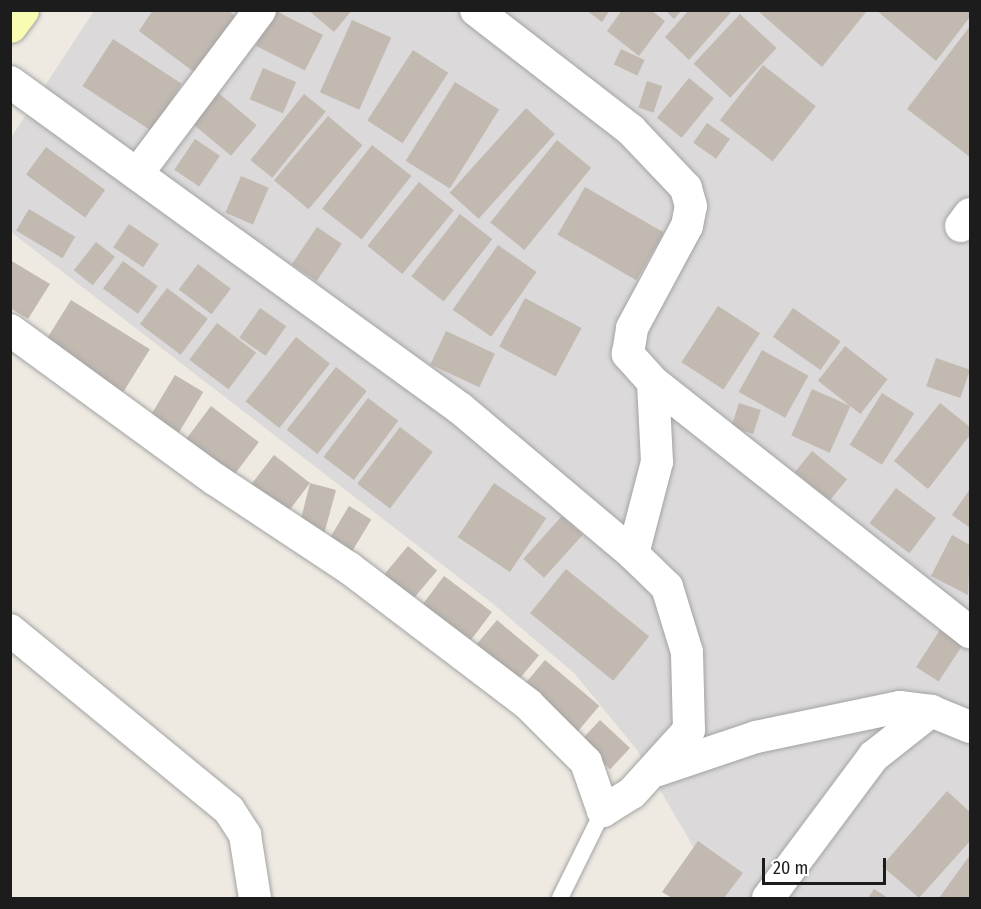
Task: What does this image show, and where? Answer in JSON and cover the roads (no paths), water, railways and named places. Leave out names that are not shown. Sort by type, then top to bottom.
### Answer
[{"type":"street","points":[[10,26],[22,10]]},
{"type":"street","points":[[137,174],[260,10]]},
{"type":"street","points":[[476,10],[631,130],[686,188],[691,206],[687,226],[632,328],[628,354],[653,382],[970,632]]},
{"type":"street","points":[[10,82],[461,408],[633,554],[667,587],[687,652],[689,729],[658,770],[603,811],[586,762],[528,704],[349,568],[216,480],[10,330]]},
{"type":"street","points":[[633,554],[657,462],[653,382]]},
{"type":"street","points":[[10,630],[229,810],[245,835],[255,898]]},
{"type":"street","points":[[658,770],[756,737],[900,707],[931,711],[970,726]]},
{"type":"street","points":[[768,898],[874,756],[931,711]]},
{"type":"lane","points":[[560,898],[603,811]]}]
